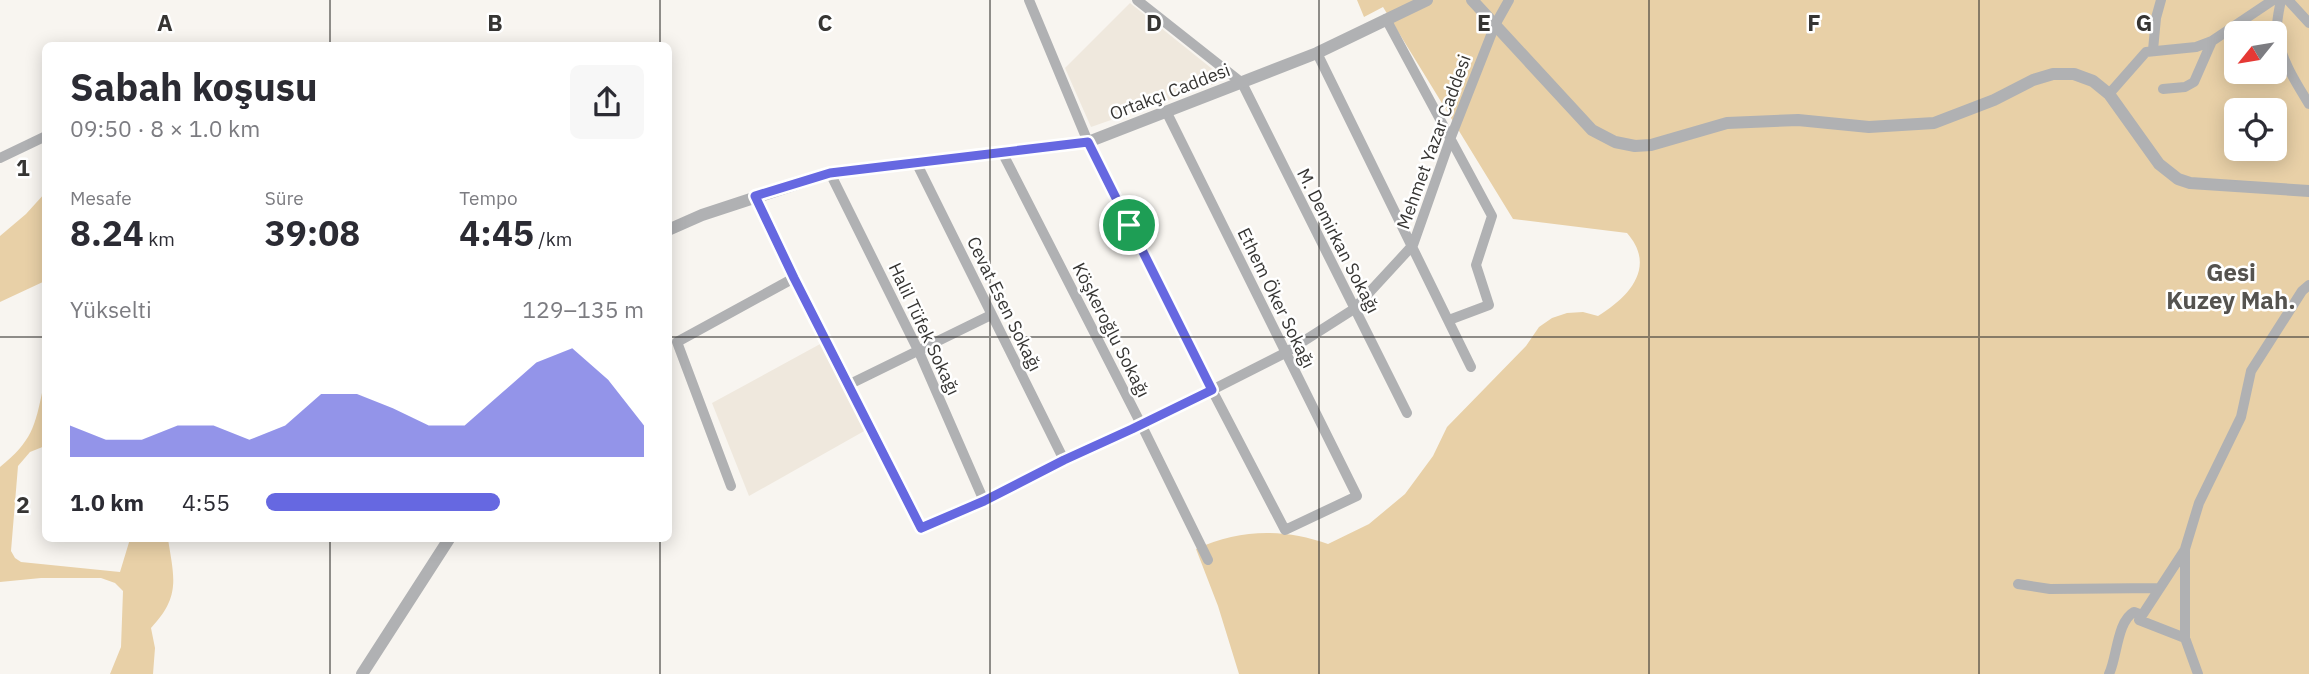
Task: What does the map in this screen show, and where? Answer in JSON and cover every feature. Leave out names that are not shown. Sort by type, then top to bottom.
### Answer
[{"type":"street","points":[[1029,0],[1088,142],[1212,390]]},
{"type":"street","points":[[1137,0],[1242,83]]},
{"type":"street","name":"Ortakçı Caddesi","points":[[672,228],[755,196],[830,173],[1088,142],[1317,53],[1427,0]]},
{"type":"street","points":[[1472,0],[1592,130],[1615,142],[1635,146],[1651,145],[1727,123],[1798,120],[1869,127],[1934,122],[1994,100],[2033,80],[2053,74],[2074,74],[2094,81],[2109,94],[2159,164],[2178,179],[2190,183],[2309,191]]},
{"type":"street","points":[[1481,0],[1495,25]]},
{"type":"street","name":"Mehmet Yazar Caddesi","points":[[848,386],[921,528],[984,501],[1285,352],[1354,309],[1413,245],[1451,137],[1495,25],[1509,0]]},
{"type":"street","points":[[2153,50],[2161,0]]},
{"type":"street","points":[[2109,94],[2141,57],[2153,50],[2196,47],[2212,41],[2273,0]]},
{"type":"street","points":[[2281,0],[2277,24],[2278,40],[2289,69],[2309,104]]},
{"type":"street","points":[[2288,0],[2309,23]]},
{"type":"street","points":[[1386,19],[1492,216],[1476,265],[1489,305],[1449,320]]},
{"type":"street","points":[[2163,89],[2185,87],[2194,82],[2212,41]]},
{"type":"street","points":[[1317,53],[1471,367]]},
{"type":"street","name":"M. Demirkan Sokağı","points":[[1242,83],[1407,413]]},
{"type":"street","name":"Ethem Öker Sokağı","points":[[1167,113],[1357,496],[1285,530],[1212,390]]},
{"type":"street","points":[[0,158],[42,138]]},
{"type":"street","name":"Köşkeroğlu Sokağı","points":[[1003,153],[1208,560]]},
{"type":"street","name":"Cevat Esen Sokağı","points":[[916,162],[1064,460]]},
{"type":"street","name":"Halil Tüfek Sokağı","points":[[830,173],[919,352],[984,501]]},
{"type":"street","points":[[2293,191],[2309,197]]},
{"type":"street","points":[[755,196],[848,386],[991,315]]},
{"type":"street","points":[[731,486],[677,342],[794,278]]},
{"type":"street","points":[[2185,638],[2139,620],[2185,549],[2199,503],[2241,417],[2251,370],[2302,291],[2309,285]]},
{"type":"street","points":[[362,674],[447,542]]},
{"type":"street","points":[[2185,549],[2185,638],[2198,674]]},
{"type":"street","points":[[2018,584],[2050,589],[2160,588]]},
{"type":"street","points":[[2109,674],[2116,646],[2129,615],[2134,612],[2142,615]]},
{"type":"shaded area","points":[[1357,0],[2309,0],[2309,674],[1239,674],[1218,606],[1196,549],[1228,538],[1261,533],[1294,535],[1328,544],[1369,524],[1405,494],[1433,456],[1447,427],[1526,346],[1539,327],[1552,318],[1567,313],[1583,312],[1598,316],[1629,290],[1639,269],[1636,246],[1627,233],[1513,219],[1383,7],[1364,17]]},
{"type":"shaded area","points":[[1130,3],[1216,72],[1214,84],[1091,127],[1065,68]]},
{"type":"shaded area","points":[[42,196],[42,282],[0,302],[0,236]]},
{"type":"shaded area","points":[[822,343],[866,430],[749,496],[712,403]]},
{"type":"shaded area","points":[[42,392],[42,447],[30,452],[18,466],[11,551],[21,562],[120,572],[129,542],[168,542],[173,586],[167,606],[151,628],[155,648],[153,674],[110,674],[121,647],[123,591],[115,583],[101,578],[41,578],[0,582],[0,467],[26,441]]},
{"type":"district","name":"Gesi Kuzey Mah.","points":[[2231,287]]},
{"type":"route","points":[[1088,142],[1129,225],[1212,390],[984,501],[921,528],[755,196],[830,173],[1088,142]]}]
